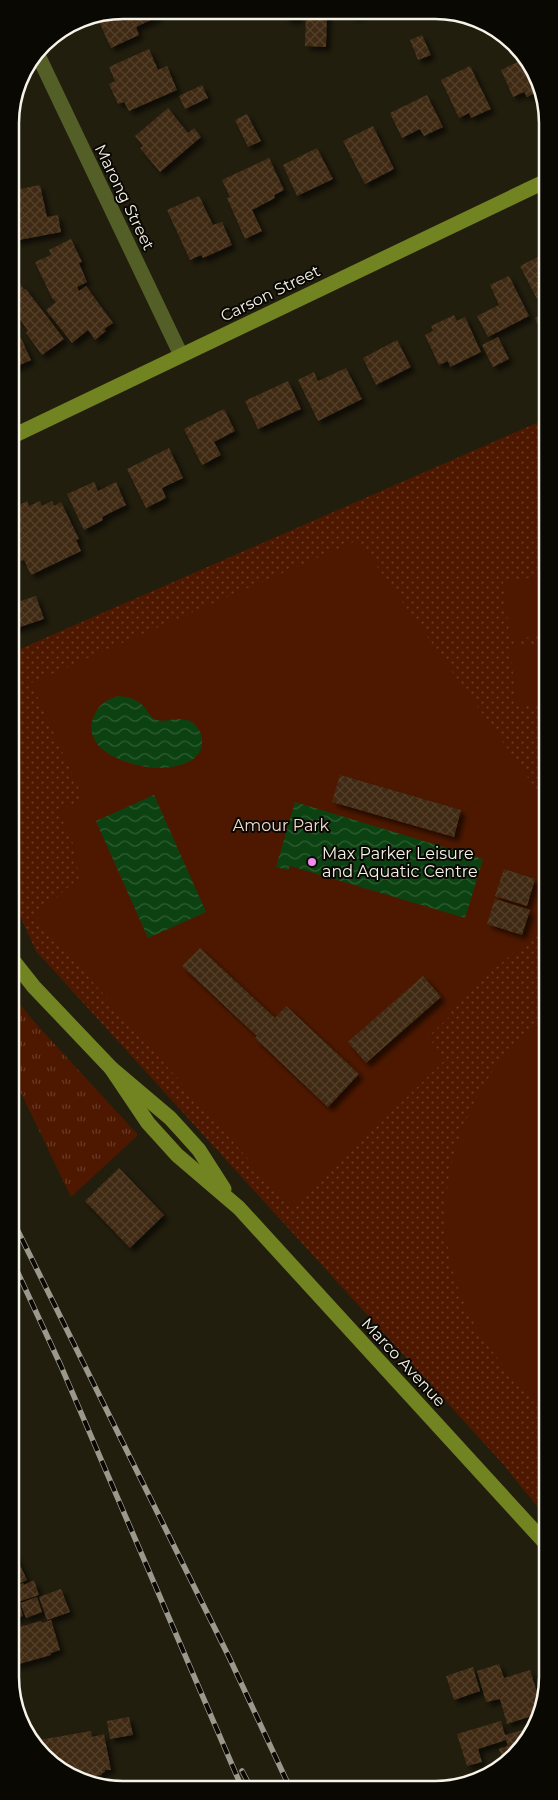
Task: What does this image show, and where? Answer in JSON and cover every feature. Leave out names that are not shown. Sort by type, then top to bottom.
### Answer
[{"type":"street","name":"Marong Street","points":[[40,59],[181,355]]},
{"type":"street","name":"Carson Street","points":[[19,433],[539,184]]},
{"type":"street","name":"Marco Avenue","points":[[19,968],[34,987],[111,1068],[148,1123],[176,1155],[233,1203],[539,1536]]},
{"type":"green space","name":"Max Parker Leisure and Aquatic Centre","points":[[539,422],[539,1509],[503,1464],[36,951],[19,914],[19,650]]},
{"type":"green space","name":"Max Parker Leisure and Aquatic Centre","points":[[358,540],[539,793],[539,931],[448,1009],[452,1014],[428,1037],[446,1059],[292,1209],[35,916],[79,878],[74,846],[58,810],[84,800],[31,683]]},
{"type":"green space","points":[[539,577],[539,636],[510,640],[503,581]]},
{"type":"green space","points":[[539,644],[539,703],[517,706],[510,647]]},
{"type":"green space","points":[[19,1004],[138,1135],[71,1197],[19,1089]]},
{"type":"green space","points":[[539,1024],[539,1400],[515,1378],[488,1345],[467,1310],[453,1273],[446,1235],[446,1195],[454,1153],[470,1111],[484,1084],[502,1059]]},
{"type":"water","points":[[119,696],[137,701],[152,717],[158,720],[183,719],[193,723],[199,730],[202,739],[202,747],[199,753],[189,762],[161,768],[137,765],[112,756],[101,748],[94,739],[91,729],[98,708]]},
{"type":"water","points":[[154,795],[206,912],[148,938],[96,821]]},
{"type":"water","points":[[295,802],[483,859],[465,918],[290,866],[288,870],[276,867]]},
{"type":"building","points":[[153,19],[136,27],[139,35],[111,48],[99,22]]},
{"type":"building","points":[[306,19],[327,19],[326,47],[305,46]]},
{"type":"building","points":[[422,35],[431,55],[418,60],[410,40]]},
{"type":"building","points":[[149,49],[158,70],[167,66],[177,90],[129,111],[124,102],[118,104],[109,84],[115,81],[109,67]]},
{"type":"building","points":[[519,61],[529,77],[535,93],[527,97],[524,92],[513,97],[501,70]]},
{"type":"building","points":[[470,66],[491,109],[471,118],[469,113],[459,118],[441,80]]},
{"type":"building","points":[[202,85],[208,98],[185,109],[179,96]]},
{"type":"building","points":[[427,95],[443,127],[424,136],[420,129],[402,138],[390,113]]},
{"type":"building","points":[[168,108],[188,133],[194,128],[201,137],[160,172],[140,148],[143,146],[135,136]]},
{"type":"building","points":[[247,114],[261,141],[248,147],[235,120]]},
{"type":"building","points":[[373,126],[394,169],[365,184],[343,141]]},
{"type":"building","points":[[317,148],[333,179],[297,196],[283,165]]},
{"type":"building","points":[[269,158],[284,190],[274,195],[275,198],[252,210],[262,231],[245,239],[227,198],[230,197],[222,180]]},
{"type":"building","points":[[40,185],[47,217],[58,215],[61,232],[19,240],[19,189]]},
{"type":"building","points":[[199,196],[213,225],[222,222],[232,245],[203,258],[201,255],[190,260],[167,210]]},
{"type":"building","points":[[71,239],[82,262],[79,263],[87,282],[77,287],[79,291],[86,286],[113,323],[104,329],[106,331],[95,340],[88,330],[72,343],[46,310],[56,302],[52,298],[35,262],[51,255],[49,250]]},
{"type":"building","points":[[539,256],[539,298],[537,299],[520,266]]},
{"type":"building","points":[[509,276],[529,316],[488,337],[477,316],[499,305],[490,285]]},
{"type":"building","points":[[19,285],[26,289],[64,339],[42,355],[26,333],[28,331],[19,318]]},
{"type":"building","points":[[454,315],[457,321],[465,317],[481,352],[450,367],[448,361],[439,365],[425,335],[433,331],[431,326]]},
{"type":"building","points":[[539,316],[539,327],[535,318]]},
{"type":"building","points":[[498,337],[509,359],[493,367],[482,345]]},
{"type":"building","points":[[19,338],[21,338],[31,360],[19,365]]},
{"type":"building","points":[[397,340],[411,367],[376,385],[363,358]]},
{"type":"building","points":[[346,368],[362,399],[318,421],[298,380],[314,372],[318,381]]},
{"type":"building","points":[[288,381],[301,409],[258,429],[245,401]]},
{"type":"building","points":[[224,409],[235,431],[214,442],[221,455],[202,465],[184,429]]},
{"type":"building","points":[[169,448],[183,478],[162,488],[166,498],[146,508],[127,469]]},
{"type":"building","points":[[94,482],[98,491],[116,482],[126,505],[102,517],[103,520],[84,530],[67,494]]},
{"type":"building","points":[[27,501],[29,506],[40,501],[42,506],[52,501],[54,506],[61,502],[79,539],[76,540],[81,551],[31,575],[24,560],[21,561],[19,557],[19,505]]},
{"type":"building","points":[[36,596],[44,619],[19,627],[19,601]]},
{"type":"building","points":[[340,775],[461,810],[454,837],[332,802]]},
{"type":"building","points":[[504,869],[535,879],[527,906],[495,896]]},
{"type":"building","points":[[495,899],[530,910],[522,935],[487,924]]},
{"type":"building","points":[[200,948],[275,1018],[286,1006],[359,1074],[328,1107],[255,1038],[257,1036],[182,966]]},
{"type":"building","points":[[423,976],[441,997],[366,1063],[348,1042]]},
{"type":"building","points":[[119,1168],[164,1215],[130,1248],[85,1201]]},
{"type":"building","points":[[19,1563],[27,1580],[19,1584]]},
{"type":"building","points":[[34,1580],[39,1595],[19,1602],[19,1585],[23,1583],[24,1585]]},
{"type":"building","points":[[61,1589],[70,1612],[47,1620],[39,1597]]},
{"type":"building","points":[[37,1597],[42,1612],[26,1618],[20,1603]]},
{"type":"building","points":[[19,1603],[23,1616],[19,1617]]},
{"type":"building","points":[[51,1620],[60,1650],[51,1653],[51,1655],[19,1664],[19,1627],[41,1621],[42,1623]]},
{"type":"building","points":[[499,1664],[504,1678],[530,1670],[538,1692],[531,1716],[507,1724],[500,1699],[486,1702],[477,1671]]},
{"type":"building","points":[[473,1667],[480,1691],[454,1700],[446,1676]]},
{"type":"building","points":[[129,1717],[133,1735],[110,1739],[107,1721]]},
{"type":"building","points":[[501,1721],[505,1735],[525,1729],[518,1741],[502,1758],[499,1749],[508,1746],[506,1740],[478,1749],[482,1762],[467,1766],[457,1734]]},
{"type":"building","points":[[91,1731],[92,1737],[104,1734],[111,1770],[105,1770],[102,1775],[92,1777],[77,1771],[59,1760],[39,1740]]},
{"type":"railway","points":[[19,1233],[229,1657],[287,1781]]},
{"type":"railway","points":[[19,1275],[61,1366],[239,1781]]},
{"type":"railway","points":[[242,1771],[247,1781]]},
{"type":"place","name":"Max Parker Leisure and Aquatic Centre","points":[[312,862]]},
{"type":"park label","name":"Amour Park","points":[[281,825]]}]
